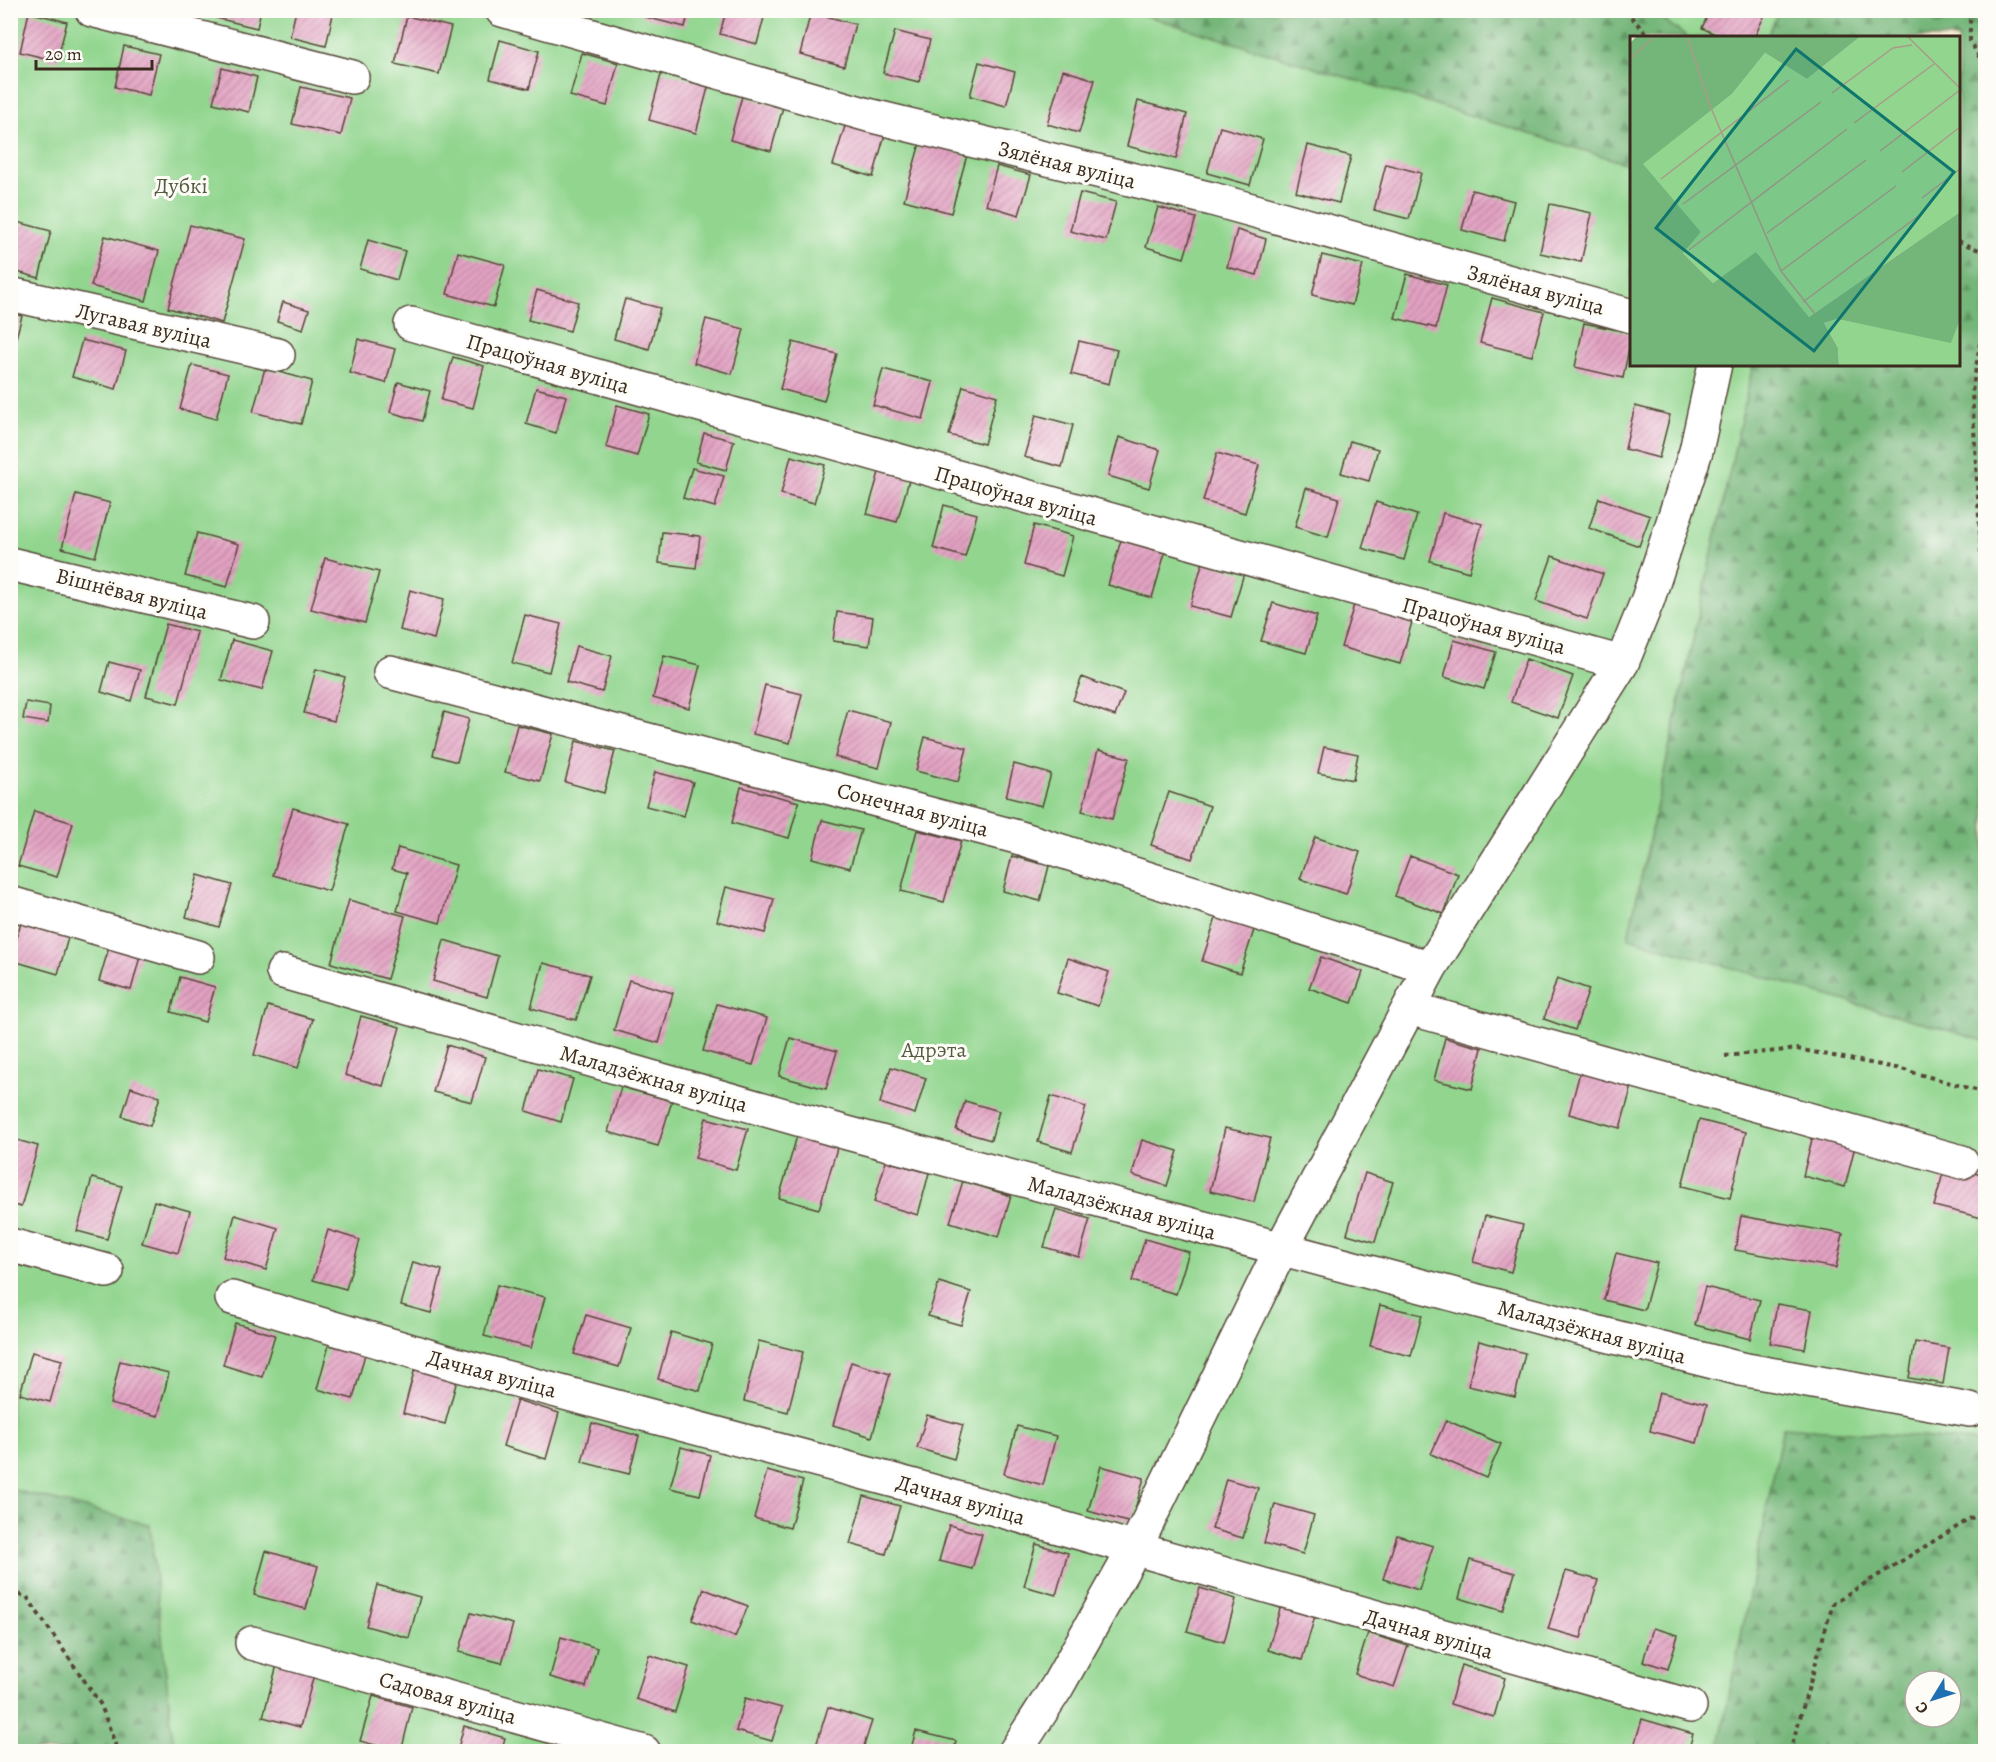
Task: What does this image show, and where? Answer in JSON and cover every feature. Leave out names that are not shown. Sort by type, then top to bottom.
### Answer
[{"type":"street","points":[[92,10],[352,77]]},
{"type":"street","name":"Зялёная вуліца","points":[[502,10],[868,115],[1212,199],[1630,315]]},
{"type":"street","name":"Лугавая вуліца","points":[[10,294],[278,355]]},
{"type":"street","name":"Працоўная вуліца","points":[[411,324],[1622,663]]},
{"type":"street","points":[[1016,1752],[1058,1687],[1135,1548],[1281,1249],[1430,968],[1622,663],[1648,599],[1696,452],[1714,366]]},
{"type":"street","name":"Вішнёвая вуліца","points":[[10,564],[253,622]]},
{"type":"street","name":"Сонечная вуліца","points":[[390,672],[1017,837],[1430,968]]},
{"type":"street","points":[[10,903],[198,957]]},
{"type":"street","name":"Маладзёжная вуліца","points":[[283,972],[848,1133],[1741,1369],[1970,1410]]},
{"type":"street","points":[[1408,1008],[1962,1162]]},
{"type":"street","points":[[10,1245],[107,1271]]},
{"type":"street","name":"Дачная вуліца","points":[[231,1298],[459,1365],[1135,1548],[1690,1706]]},
{"type":"street","name":"Садовая вуліца","points":[[252,1643],[644,1752]]},
{"type":"path","points":[[1625,10],[1648,36]]},
{"type":"path","points":[[1970,10],[1970,41],[1986,69]]},
{"type":"path","points":[[1960,241],[1986,253]]},
{"type":"path","points":[[1986,307],[1972,392],[1981,552],[1986,573]]},
{"type":"path","points":[[1723,1056],[1797,1049],[1901,1069],[1986,1093]]},
{"type":"path","points":[[1790,1752],[1833,1603],[1986,1509]]},
{"type":"path","points":[[10,1592],[27,1598],[101,1705],[118,1752]]},
{"type":"green space","name":"Адрэта","points":[[10,11],[1131,11],[1630,165],[1630,366],[1753,366],[1628,937],[1985,1041],[1985,1442],[1783,1427],[1718,1751],[174,1751],[150,1525],[11,1489]]},
{"type":"green space","points":[[1131,11],[1651,11],[1686,36],[1630,36],[1630,165]]},
{"type":"green space","points":[[1651,11],[1779,11],[1768,36],[1686,36]]},
{"type":"green space","points":[[1779,11],[1985,11],[1985,1041],[1628,938],[1753,366],[1960,366],[1960,36],[1767,36]]},
{"type":"green space","points":[[1783,1427],[1985,1442],[1985,1751],[1718,1751]]},
{"type":"green space","points":[[11,1489],[150,1525],[174,1751],[11,1751]]},
{"type":"building","points":[[218,10],[261,10],[257,28],[216,18]]},
{"type":"building","points":[[296,10],[334,10],[326,46],[290,37]]},
{"type":"building","points":[[643,10],[689,10],[685,27],[641,16]]},
{"type":"building","points":[[726,10],[766,10],[757,44],[720,34]]},
{"type":"building","points":[[1710,10],[1767,10],[1755,36],[1719,36],[1702,28]]},
{"type":"building","points":[[29,12],[67,22],[57,61],[20,52]]},
{"type":"building","points":[[811,12],[855,24],[844,66],[800,54]]},
{"type":"building","points":[[407,16],[451,27],[439,74],[395,64]]},
{"type":"building","points":[[895,31],[930,40],[919,82],[883,73]]},
{"type":"building","points":[[500,40],[539,51],[529,89],[490,79]]},
{"type":"building","points":[[124,46],[159,54],[149,95],[115,87]]},
{"type":"building","points":[[582,53],[618,63],[607,106],[570,96]]},
{"type":"building","points":[[979,62],[1015,72],[1006,106],[970,96]]},
{"type":"building","points":[[222,68],[257,77],[249,112],[213,103]]},
{"type":"building","points":[[1063,70],[1095,80],[1079,133],[1047,124]]},
{"type":"building","points":[[662,71],[709,84],[696,133],[649,120]]},
{"type":"building","points":[[301,87],[350,98],[341,135],[292,124]]},
{"type":"building","points":[[742,96],[783,107],[771,151],[730,140]]},
{"type":"building","points":[[1138,101],[1187,114],[1176,159],[1127,146]]},
{"type":"building","points":[[846,123],[885,134],[873,177],[833,165]]},
{"type":"building","points":[[1220,127],[1263,139],[1250,185],[1207,173]]},
{"type":"building","points":[[920,143],[967,155],[951,213],[904,200]]},
{"type":"building","points":[[1308,145],[1351,156],[1339,203],[1296,192]]},
{"type":"building","points":[[1386,164],[1421,173],[1409,219],[1374,210]]},
{"type":"building","points":[[997,166],[1031,175],[1019,215],[986,205]]},
{"type":"building","points":[[1472,190],[1514,201],[1504,241],[1462,230]]},
{"type":"building","points":[[1080,193],[1116,202],[1106,240],[1070,231]]},
{"type":"building","points":[[1550,204],[1592,213],[1581,262],[1540,253]]},
{"type":"building","points":[[1158,207],[1196,218],[1184,258],[1146,247]]},
{"type":"building","points":[[10,220],[51,231],[39,278],[10,270]]},
{"type":"building","points":[[190,225],[245,239],[222,323],[168,308]]},
{"type":"building","points":[[1237,230],[1266,239],[1257,275],[1227,267]]},
{"type":"building","points":[[105,236],[159,251],[146,301],[91,286]]},
{"type":"building","points":[[368,240],[405,251],[397,280],[360,269]]},
{"type":"building","points":[[458,252],[505,265],[494,307],[447,294]]},
{"type":"building","points":[[1322,255],[1363,265],[1352,305],[1312,295]]},
{"type":"building","points":[[1407,274],[1447,285],[1436,328],[1395,318]]},
{"type":"building","points":[[537,290],[578,302],[570,331],[528,320]]},
{"type":"building","points":[[1492,298],[1544,312],[1532,356],[1480,343]]},
{"type":"building","points":[[625,299],[660,308],[649,349],[614,339]]},
{"type":"building","points":[[283,302],[309,310],[303,329],[277,321]]},
{"type":"building","points":[[10,313],[22,316],[11,356],[10,356]]},
{"type":"building","points":[[706,319],[744,329],[732,374],[694,363]]},
{"type":"building","points":[[1584,323],[1630,333],[1623,378],[1575,367]]},
{"type":"building","points":[[358,339],[395,349],[386,383],[350,373]]},
{"type":"building","points":[[82,340],[126,351],[116,389],[72,377]]},
{"type":"building","points":[[1079,341],[1117,350],[1109,384],[1071,374]]},
{"type":"building","points":[[793,342],[837,354],[824,401],[780,389]]},
{"type":"building","points":[[453,357],[484,366],[473,408],[441,400]]},
{"type":"building","points":[[192,365],[228,374],[216,419],[180,409]]},
{"type":"building","points":[[265,368],[312,381],[301,424],[253,412]]},
{"type":"building","points":[[883,369],[933,382],[923,419],[873,405]]},
{"type":"building","points":[[398,382],[430,391],[422,421],[390,412]]},
{"type":"building","points":[[963,386],[997,396],[984,444],[949,435]]},
{"type":"building","points":[[536,388],[566,396],[556,433],[526,424]]},
{"type":"building","points":[[617,405],[649,414],[637,456],[606,447]]},
{"type":"building","points":[[1635,406],[1670,415],[1659,458],[1625,449]]},
{"type":"building","points":[[1036,415],[1073,425],[1062,467],[1024,457]]},
{"type":"building","points":[[704,433],[734,441],[726,470],[696,462]]},
{"type":"building","points":[[1119,437],[1160,450],[1149,488],[1108,476]]},
{"type":"building","points":[[1350,441],[1378,449],[1369,481],[1341,473]]},
{"type":"building","points":[[1217,453],[1259,465],[1245,513],[1203,501]]},
{"type":"building","points":[[791,456],[825,465],[814,503],[781,494]]},
{"type":"building","points":[[692,468],[724,476],[715,507],[683,498]]},
{"type":"building","points":[[880,469],[910,477],[897,522],[867,514]]},
{"type":"building","points":[[1306,488],[1339,498],[1328,537],[1295,527]]},
{"type":"building","points":[[76,494],[110,503],[95,557],[62,548]]},
{"type":"building","points":[[1599,498],[1650,516],[1639,546],[1589,528]]},
{"type":"building","points":[[1376,502],[1417,515],[1404,560],[1362,548]]},
{"type":"building","points":[[944,505],[977,514],[965,557],[933,548]]},
{"type":"building","points":[[1443,513],[1482,524],[1469,572],[1430,561]]},
{"type":"building","points":[[1034,525],[1073,536],[1062,576],[1024,565]]},
{"type":"building","points":[[662,532],[700,536],[696,568],[659,563]]},
{"type":"building","points":[[197,533],[239,544],[227,587],[185,576]]},
{"type":"building","points":[[1121,540],[1165,553],[1152,598],[1108,585]]},
{"type":"building","points":[[1552,556],[1603,574],[1587,619],[1536,601]]},
{"type":"building","points":[[325,558],[379,572],[365,623],[311,609]]},
{"type":"building","points":[[1203,561],[1244,573],[1231,617],[1190,606]]},
{"type":"building","points":[[410,590],[444,599],[434,639],[400,630]]},
{"type":"building","points":[[1273,603],[1317,616],[1306,653],[1261,641]]},
{"type":"building","points":[[1354,605],[1412,622],[1400,664],[1341,647]]},
{"type":"building","points":[[837,612],[873,617],[869,646],[833,641]]},
{"type":"building","points":[[525,615],[561,624],[549,672],[512,663]]},
{"type":"building","points":[[166,624],[197,632],[178,704],[146,696]]},
{"type":"building","points":[[232,640],[273,651],[262,690],[221,680]]},
{"type":"building","points":[[1454,640],[1496,652],[1484,689],[1444,677]]},
{"type":"building","points":[[576,646],[612,656],[602,692],[566,682]]},
{"type":"building","points":[[664,656],[700,665],[689,708],[653,698]]},
{"type":"building","points":[[1526,659],[1573,676],[1558,718],[1511,702]]},
{"type":"building","points":[[109,662],[140,670],[131,701],[101,692]]},
{"type":"building","points":[[316,669],[345,677],[334,721],[304,713]]},
{"type":"building","points":[[1082,677],[1124,693],[1115,716],[1073,700]]},
{"type":"building","points":[[765,685],[802,694],[790,743],[753,734]]},
{"type":"building","points":[[26,702],[50,706],[48,723],[23,719]]},
{"type":"building","points":[[848,710],[891,722],[879,768],[835,757]]},
{"type":"building","points":[[444,712],[469,719],[457,762],[433,755]]},
{"type":"building","points":[[517,725],[553,734],[540,781],[505,772]]},
{"type":"building","points":[[925,737],[967,748],[958,782],[916,771]]},
{"type":"building","points":[[576,741],[615,751],[604,793],[565,782]]},
{"type":"building","points":[[1324,747],[1358,754],[1353,780],[1318,773]]},
{"type":"building","points":[[1098,750],[1129,758],[1112,819],[1082,811]]},
{"type":"building","points":[[1014,764],[1051,774],[1042,806],[1006,797]]},
{"type":"building","points":[[655,772],[693,782],[684,816],[646,806]]},
{"type":"building","points":[[741,787],[799,802],[789,838],[732,823]]},
{"type":"building","points":[[1169,792],[1210,806],[1192,859],[1151,845]]},
{"type":"building","points":[[293,808],[349,824],[329,891],[273,875]]},
{"type":"building","points":[[34,811],[73,823],[57,877],[18,866]]},
{"type":"building","points":[[822,820],[861,830],[850,868],[812,858]]},
{"type":"building","points":[[917,830],[961,841],[944,902],[901,891]]},
{"type":"building","points":[[1315,837],[1360,852],[1346,894],[1300,879]]},
{"type":"building","points":[[398,848],[456,865],[440,923],[397,911],[407,873],[392,869]]},
{"type":"building","points":[[1012,856],[1049,866],[1040,901],[1003,891]]},
{"type":"building","points":[[1410,856],[1458,874],[1444,914],[1395,896]]},
{"type":"building","points":[[198,875],[232,885],[219,927],[186,917]]},
{"type":"building","points":[[726,887],[774,899],[765,933],[717,921]]},
{"type":"building","points":[[349,900],[405,916],[387,979],[331,963]]},
{"type":"building","points":[[1218,912],[1256,924],[1240,973],[1202,961]]},
{"type":"building","points":[[22,920],[69,934],[58,974],[10,960]]},
{"type":"building","points":[[444,940],[498,956],[487,997],[433,981]]},
{"type":"building","points":[[110,944],[141,953],[131,990],[99,981]]},
{"type":"building","points":[[1321,957],[1363,972],[1352,1003],[1309,988]]},
{"type":"building","points":[[1068,958],[1109,972],[1098,1006],[1057,993]]},
{"type":"building","points":[[543,963],[590,975],[576,1020],[531,1008]]},
{"type":"building","points":[[180,977],[215,987],[205,1022],[171,1012]]},
{"type":"building","points":[[1557,978],[1589,989],[1575,1030],[1544,1019]]},
{"type":"building","points":[[629,980],[673,993],[659,1043],[614,1030]]},
{"type":"building","points":[[717,1004],[767,1018],[753,1065],[703,1051]]},
{"type":"building","points":[[268,1006],[313,1019],[298,1068],[254,1055]]},
{"type":"building","points":[[361,1016],[400,1027],[383,1086],[345,1075]]},
{"type":"building","points":[[790,1038],[837,1051],[826,1089],[779,1076]]},
{"type":"building","points":[[1445,1038],[1482,1048],[1472,1089],[1434,1080]]},
{"type":"building","points":[[447,1045],[485,1057],[472,1102],[433,1092]]},
{"type":"building","points":[[891,1067],[926,1078],[915,1114],[880,1103]]},
{"type":"building","points":[[538,1069],[573,1079],[561,1122],[526,1111]]},
{"type":"building","points":[[1580,1072],[1632,1086],[1620,1128],[1569,1114]]},
{"type":"building","points":[[131,1087],[160,1097],[150,1126],[122,1116]]},
{"type":"building","points":[[621,1087],[672,1101],[658,1146],[608,1132]]},
{"type":"building","points":[[1051,1096],[1086,1107],[1072,1152],[1038,1142]]},
{"type":"building","points":[[965,1101],[999,1111],[991,1140],[956,1130]]},
{"type":"building","points":[[706,1118],[748,1129],[736,1170],[695,1158]]},
{"type":"building","points":[[1699,1120],[1746,1132],[1730,1198],[1682,1186]]},
{"type":"building","points":[[1225,1128],[1270,1138],[1254,1202],[1210,1191]]},
{"type":"building","points":[[1813,1135],[1855,1146],[1845,1187],[1803,1176]]},
{"type":"building","points":[[797,1136],[837,1148],[819,1209],[779,1198]]},
{"type":"building","points":[[10,1138],[38,1146],[21,1207],[10,1204]]},
{"type":"building","points":[[1142,1140],[1178,1151],[1167,1186],[1132,1175]]},
{"type":"building","points":[[886,1161],[929,1173],[918,1215],[874,1202]]},
{"type":"building","points":[[1945,1166],[1986,1176],[1986,1219],[1934,1206]]},
{"type":"building","points":[[1365,1173],[1393,1182],[1375,1242],[1347,1234]]},
{"type":"building","points":[[92,1178],[122,1186],[107,1239],[77,1231]]},
{"type":"building","points":[[963,1181],[1011,1196],[999,1237],[950,1222]]},
{"type":"building","points":[[154,1201],[190,1211],[178,1253],[142,1243]]},
{"type":"building","points":[[1056,1209],[1090,1219],[1079,1257],[1044,1247]]},
{"type":"building","points":[[235,1215],[278,1228],[266,1270],[223,1257]]},
{"type":"building","points":[[1485,1216],[1523,1225],[1511,1272],[1473,1262]]},
{"type":"building","points":[[1741,1216],[1843,1234],[1836,1268],[1735,1250]]},
{"type":"building","points":[[328,1230],[360,1240],[346,1289],[313,1280]]},
{"type":"building","points":[[1145,1239],[1189,1252],[1176,1294],[1132,1281]]},
{"type":"building","points":[[1616,1253],[1657,1263],[1644,1310],[1604,1300]]},
{"type":"building","points":[[413,1262],[442,1270],[431,1313],[401,1305]]},
{"type":"building","points":[[939,1282],[971,1292],[961,1325],[928,1316]]},
{"type":"building","points":[[497,1285],[545,1297],[531,1348],[484,1336]]},
{"type":"building","points":[[1705,1287],[1760,1300],[1750,1339],[1695,1325]]},
{"type":"building","points":[[1777,1304],[1812,1310],[1805,1349],[1770,1343]]},
{"type":"building","points":[[1380,1305],[1422,1315],[1411,1356],[1370,1346]]},
{"type":"building","points":[[586,1315],[631,1328],[619,1367],[574,1354]]},
{"type":"building","points":[[235,1323],[275,1335],[262,1377],[223,1365]]},
{"type":"building","points":[[671,1332],[712,1344],[700,1391],[658,1379]]},
{"type":"building","points":[[759,1341],[803,1352],[788,1412],[744,1401]]},
{"type":"building","points":[[1479,1341],[1525,1353],[1515,1397],[1468,1386]]},
{"type":"building","points":[[1915,1342],[1949,1348],[1943,1384],[1909,1378]]},
{"type":"building","points":[[329,1345],[365,1354],[353,1399],[317,1389]]},
{"type":"building","points":[[32,1352],[62,1360],[50,1402],[20,1394]]},
{"type":"building","points":[[120,1361],[169,1373],[158,1416],[110,1404]]},
{"type":"building","points":[[851,1362],[890,1374],[872,1437],[833,1425]]},
{"type":"building","points":[[415,1368],[457,1380],[445,1424],[403,1413]]},
{"type":"building","points":[[1659,1392],[1707,1404],[1697,1443],[1650,1431]]},
{"type":"building","points":[[517,1400],[559,1413],[546,1459],[503,1446]]},
{"type":"building","points":[[927,1415],[963,1425],[954,1459],[917,1448]]},
{"type":"building","points":[[1446,1420],[1501,1444],[1486,1478],[1431,1454]]},
{"type":"building","points":[[592,1423],[639,1436],[629,1474],[582,1462]]},
{"type":"building","points":[[1017,1426],[1056,1436],[1043,1485],[1004,1474]]},
{"type":"building","points":[[681,1447],[710,1455],[700,1495],[670,1488]]},
{"type":"building","points":[[1101,1466],[1144,1478],[1131,1523],[1088,1511]]},
{"type":"building","points":[[767,1471],[803,1481],[790,1528],[754,1518]]},
{"type":"building","points":[[1226,1479],[1258,1488],[1243,1538],[1212,1529]]},
{"type":"building","points":[[864,1496],[900,1506],[886,1554],[850,1544]]},
{"type":"building","points":[[1275,1504],[1314,1515],[1303,1554],[1264,1543]]},
{"type":"building","points":[[949,1525],[982,1534],[972,1569],[939,1561]]},
{"type":"building","points":[[1397,1535],[1433,1546],[1419,1590],[1383,1579]]},
{"type":"building","points":[[1036,1544],[1068,1553],[1056,1595],[1024,1586]]},
{"type":"building","points":[[266,1551],[318,1566],[306,1609],[254,1595]]},
{"type":"building","points":[[1470,1560],[1515,1573],[1503,1611],[1459,1598]]},
{"type":"building","points":[[1566,1571],[1598,1580],[1581,1638],[1548,1629]]},
{"type":"building","points":[[377,1585],[420,1597],[409,1638],[366,1626]]},
{"type":"building","points":[[1200,1588],[1236,1599],[1224,1642],[1187,1631]]},
{"type":"building","points":[[704,1589],[748,1606],[735,1637],[692,1620]]},
{"type":"building","points":[[1282,1602],[1316,1613],[1302,1660],[1268,1650]]},
{"type":"building","points":[[471,1613],[513,1624],[502,1663],[459,1652]]},
{"type":"building","points":[[1653,1628],[1678,1635],[1668,1669],[1643,1661]]},
{"type":"building","points":[[1368,1633],[1408,1646],[1394,1687],[1355,1674]]},
{"type":"building","points":[[561,1637],[597,1648],[586,1687],[550,1677]]},
{"type":"building","points":[[649,1655],[689,1667],[675,1712],[636,1699]]},
{"type":"building","points":[[278,1661],[315,1671],[300,1727],[263,1717]]},
{"type":"building","points":[[1461,1665],[1505,1678],[1494,1717],[1450,1704]]},
{"type":"building","points":[[373,1696],[412,1707],[401,1752],[360,1741]]},
{"type":"building","points":[[745,1698],[782,1708],[772,1741],[736,1731]]},
{"type":"building","points":[[828,1707],[872,1721],[862,1752],[814,1752]]},
{"type":"building","points":[[1642,1719],[1693,1734],[1688,1752],[1654,1752],[1634,1746]]},
{"type":"building","points":[[464,1726],[505,1738],[501,1752],[457,1752]]},
{"type":"building","points":[[916,1731],[956,1741],[954,1752],[910,1752]]},
{"type":"park label","name":"Дубкі","points":[[181,185]]}]
